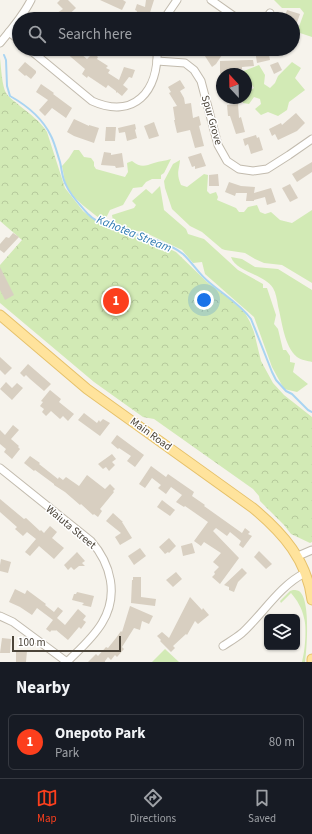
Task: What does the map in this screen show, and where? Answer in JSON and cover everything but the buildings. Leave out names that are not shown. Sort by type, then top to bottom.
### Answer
[{"type":"main road","name":"Main Road","points":[[0,315],[87,389],[268,520],[298,556],[305,573],[312,600]]},
{"type":"street","points":[[23,12],[30,0]]},
{"type":"street","points":[[169,12],[177,0]]},
{"type":"street","points":[[211,0],[228,12]]},
{"type":"street","points":[[0,43],[12,28]]},
{"type":"street","points":[[37,56],[92,101],[110,107],[121,107],[132,104],[144,94],[154,78],[157,56]]},
{"type":"street","name":"Spur Grove","points":[[157,61],[185,63],[194,70],[201,81],[218,145],[227,161],[239,168],[253,171],[267,169],[312,139]]},
{"type":"street","name":"Waiuta Street","points":[[0,468],[91,541],[100,553],[107,567],[111,585],[111,597],[106,615],[96,631],[67,662]]},
{"type":"street","points":[[298,556],[312,550]]},
{"type":"street","points":[[223,646],[241,634],[286,586],[298,576],[305,573]]},
{"type":"street","points":[[0,616],[14,622],[67,662]]},
{"type":"green space","points":[[274,0],[312,0],[312,37],[300,33],[300,24],[304,13],[300,8],[282,8]]},
{"type":"green space","points":[[0,58],[6,93],[38,121],[47,132],[65,188],[83,211],[104,225],[147,239],[176,252],[207,282],[230,299],[245,313],[254,332],[261,361],[273,383],[284,395],[312,417],[312,542],[310,543],[291,534],[260,501],[259,496],[253,489],[154,419],[143,417],[94,382],[0,303],[0,265],[22,240],[0,221]]},
{"type":"green space","points":[[292,62],[301,68],[295,78],[305,90],[289,102],[287,110],[278,116],[268,112],[261,115],[255,109],[261,104],[260,99],[254,97],[252,100],[252,89],[254,88],[252,85],[251,68],[259,65],[265,75],[264,84],[270,88],[275,83],[278,76]]},
{"type":"green space","points":[[74,150],[79,150],[84,157],[91,158],[96,169],[125,177],[128,172],[127,163],[132,161],[143,166],[171,159],[164,173],[161,175],[161,179],[152,179],[146,182],[142,187],[133,188],[123,205],[110,210],[106,218],[99,218],[75,198],[66,185],[62,166]]},
{"type":"green space","points":[[180,160],[178,175],[181,185],[187,187],[204,174],[208,175],[207,191],[210,194],[216,192],[218,197],[217,200],[236,208],[239,212],[244,212],[248,207],[257,205],[260,212],[265,214],[271,212],[280,220],[292,223],[312,210],[312,283],[282,265],[264,263],[245,253],[222,249],[202,232],[190,226],[172,209],[165,188],[164,181],[173,164]]},
{"type":"green space","points":[[160,186],[164,210],[186,229],[188,234],[204,239],[238,270],[263,284],[263,288],[267,288],[276,315],[274,324],[278,329],[283,350],[286,350],[290,356],[290,362],[295,363],[293,372],[308,384],[297,392],[284,389],[272,367],[254,317],[205,274],[202,262],[193,263],[182,250],[144,232],[130,230],[113,221],[112,215],[134,208],[136,205],[132,201],[146,189],[152,194]]},
{"type":"green space","points":[[231,257],[242,259],[255,267],[278,269],[312,290],[312,362],[302,360],[297,357],[289,346],[284,333],[273,288],[263,279],[238,266]]},
{"type":"green space","points":[[293,590],[301,593],[306,606],[307,626],[305,662],[302,662],[305,646],[305,622],[302,611],[291,593],[281,603],[280,601]]},
{"type":"green space","points":[[165,649],[179,662],[152,662]]},
{"type":"waterway","name":"Kahotea Stream","points":[[4,55],[6,60],[7,86],[10,96],[34,113],[48,130],[56,149],[65,182],[70,193],[79,204],[94,219],[102,223],[120,230],[159,241],[183,254],[206,280],[237,304],[247,314],[251,319],[276,380],[286,391],[292,394],[312,412]]},
{"type":"place","name":"Onepoto Park","points":[[116,301]]}]
